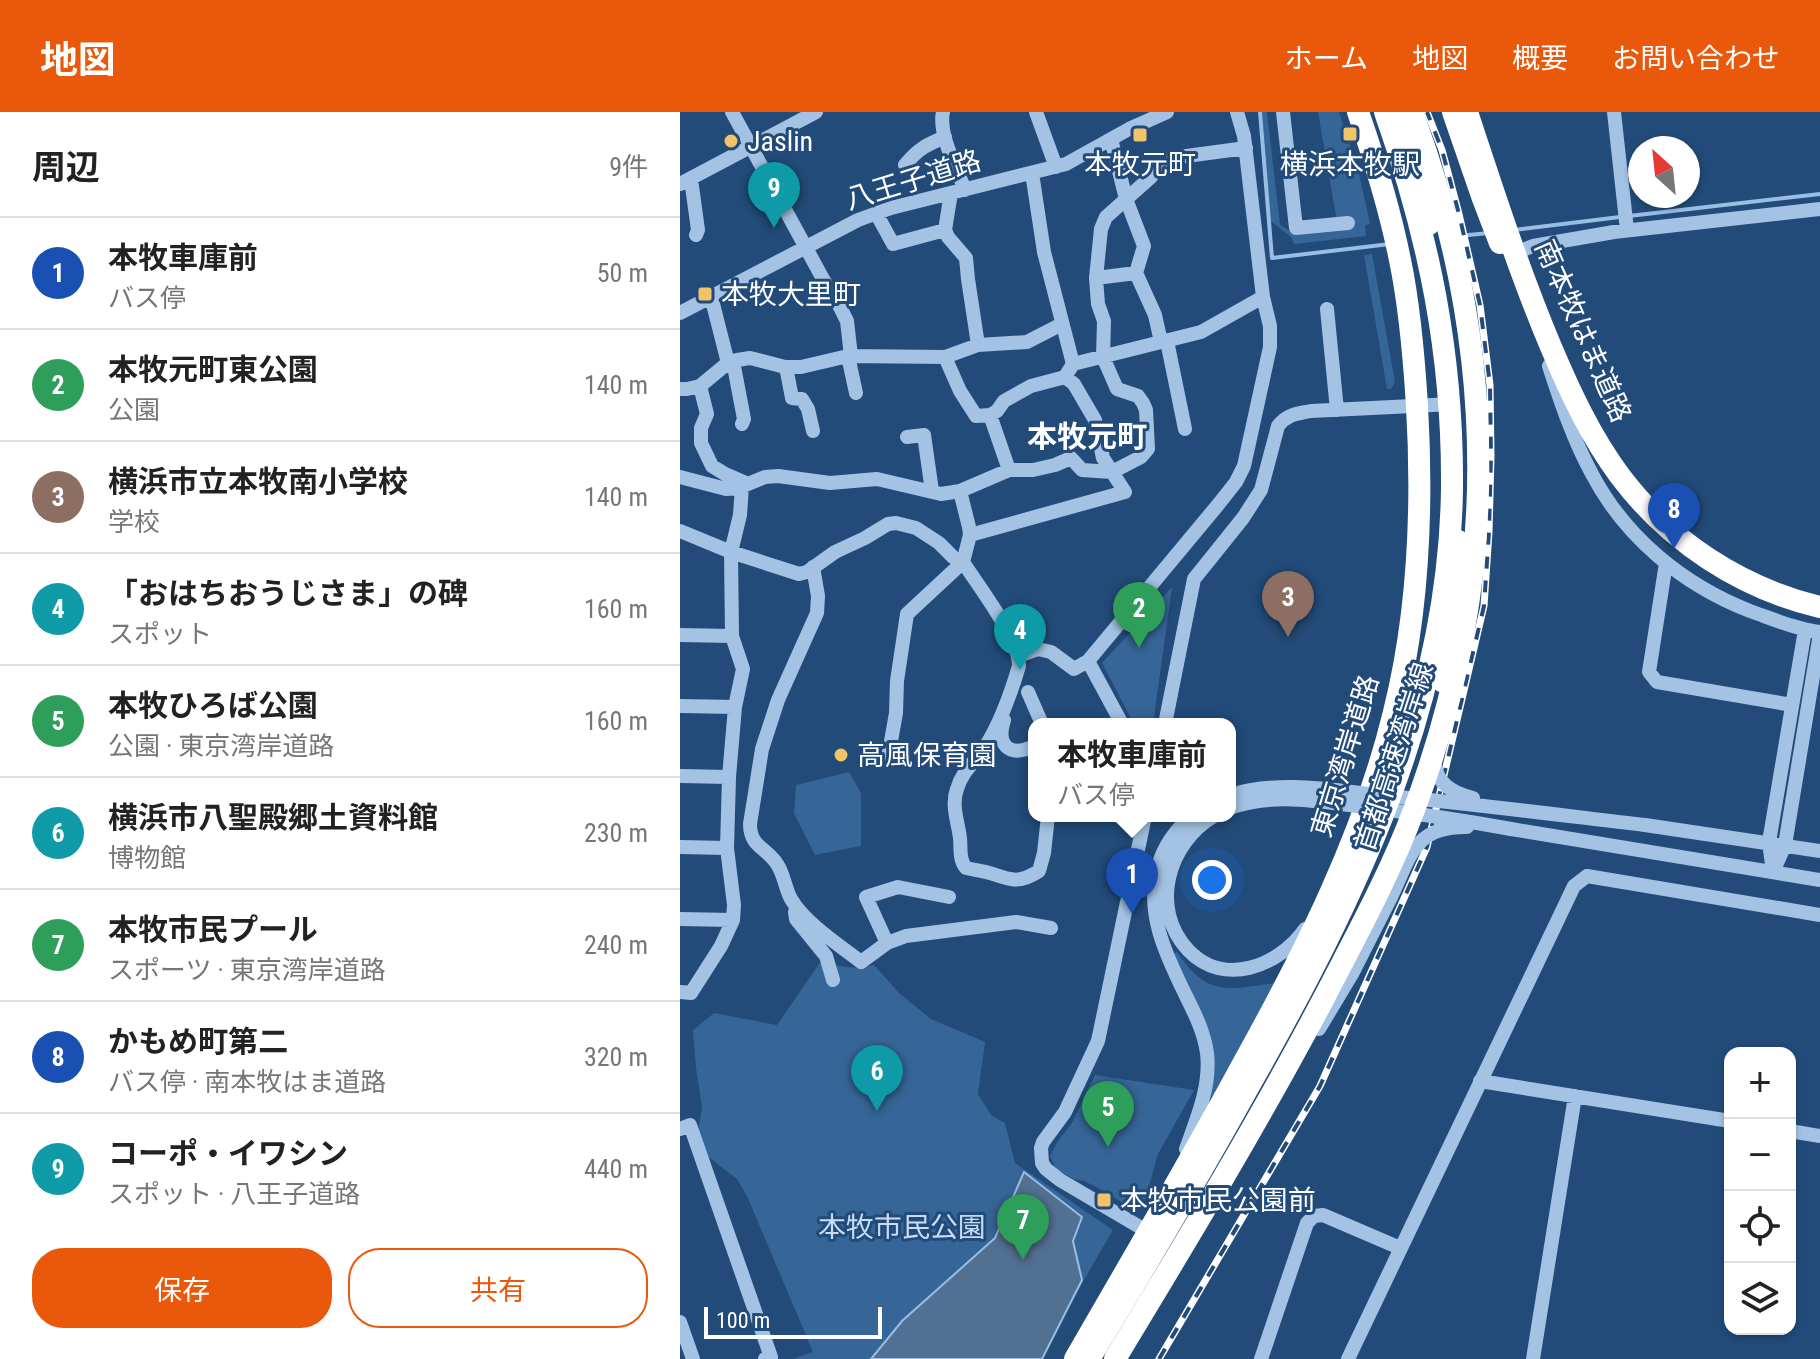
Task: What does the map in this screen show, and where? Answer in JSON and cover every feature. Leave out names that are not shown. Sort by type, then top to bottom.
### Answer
[{"type":"highway","name":"東京湾岸道路","points":[[1075,1359],[1234,1080],[1296,964],[1342,863],[1377,771],[1394,713],[1414,595],[1419,531],[1420,447],[1410,316],[1401,262],[1358,112]]},
{"type":"highway","name":"首都高速湾岸線","points":[[1089,1359],[1221,1136],[1333,931],[1387,807],[1410,744],[1426,682],[1440,616],[1448,555],[1452,490],[1451,429],[1439,311],[1428,256],[1385,112]]},
{"type":"highway","points":[[1124,1359],[1293,1072],[1358,944],[1387,877],[1412,804],[1433,727],[1446,662],[1458,573],[1459,491],[1445,311],[1431,232],[1399,112]]},
{"type":"highway","name":"首都高速湾岸線","points":[[1115,1359],[1249,1134],[1354,941],[1414,810],[1452,689],[1466,621],[1475,553],[1478,426],[1466,306],[1455,249],[1412,112]]},
{"type":"highway","points":[[1453,112],[1500,243],[1564,376]]},
{"type":"highway","name":"南本牧はま道路","points":[[1468,112],[1516,256],[1564,376],[1589,427],[1620,476],[1646,507],[1676,535],[1709,559],[1775,593],[1820,604]]},
{"type":"highway","name":"南本牧はま道路","points":[[1468,112],[1558,350],[1593,424],[1624,473],[1665,517],[1711,555],[1767,585],[1820,604]]},
{"type":"street","points":[[732,112],[847,321],[856,393]]},
{"type":"street","points":[[696,235],[698,230],[683,183],[816,112]]},
{"type":"street","points":[[943,112],[942,125],[958,191],[945,230],[966,258],[978,345]]},
{"type":"street","points":[[1036,112],[1056,167]]},
{"type":"street","name":"八王子道路","points":[[680,313],[806,246],[876,213],[1066,164],[1167,112]]},
{"type":"street","points":[[1019,656],[1038,649],[1051,652],[1074,669],[1088,661],[1217,506],[1244,466],[1270,347],[1270,326],[1263,297],[1246,148],[1237,112]]},
{"type":"street","points":[[1283,112],[1296,228],[1348,223]]},
{"type":"street","points":[[1468,112],[1561,403],[1593,476],[1614,508],[1638,537],[1666,563],[1698,585],[1735,605],[1815,632]]},
{"type":"street","points":[[1614,112],[1627,230]]},
{"type":"street","points":[[905,165],[925,145],[945,137]]},
{"type":"street","points":[[1111,139],[1126,199],[1144,246],[1136,273],[1164,341],[1185,429]]},
{"type":"street","points":[[680,477],[726,489],[778,476],[830,483],[877,479],[941,494],[960,491],[1009,470],[1033,470],[1071,458],[1082,470],[1112,472],[1141,457],[1148,449],[1146,410],[1138,396],[1117,389],[1103,357],[1104,321],[1098,304],[1096,278],[1101,229],[1106,217],[1151,177],[1164,159],[1246,148]]},
{"type":"street","points":[[1032,173],[1044,252],[1073,364]]},
{"type":"street","points":[[1512,254],[1533,246],[1627,230],[1820,209]]},
{"type":"street","points":[[876,213],[893,244],[945,230]]},
{"type":"street","points":[[1096,278],[1136,273]]},
{"type":"street","points":[[711,296],[744,419],[742,424]]},
{"type":"street","points":[[945,357],[960,391],[976,416],[990,415],[1004,401],[1031,386],[1065,377],[1073,364],[1201,332],[1263,297]]},
{"type":"street","points":[[1327,309],[1337,410]]},
{"type":"street","points":[[680,389],[700,386],[730,362],[750,358],[774,366],[801,367],[850,356],[945,357],[978,345],[1027,342],[1062,324]]},
{"type":"street","points":[[786,367],[792,398],[802,399],[808,409],[813,431]]},
{"type":"street","points":[[970,535],[1125,492],[1103,458],[1095,420],[1074,384],[1065,377]]},
{"type":"street","points":[[700,386],[707,414],[701,428],[701,443],[712,466],[745,485]]},
{"type":"street","points":[[1166,718],[1194,579],[1257,497],[1278,426],[1284,419],[1301,413],[1453,404]]},
{"type":"street","points":[[990,415],[1009,470]]},
{"type":"street","points":[[907,437],[931,434],[932,491]]},
{"type":"street","points":[[680,992],[691,993],[721,946],[733,920],[727,848],[729,777],[735,707],[743,669],[732,636],[731,552],[745,485]]},
{"type":"street","points":[[888,758],[907,614],[963,562],[970,535],[960,491]]},
{"type":"street","points":[[680,531],[731,552],[799,574],[888,524],[896,523],[916,528],[963,562],[1006,630],[1019,656],[1019,666],[994,732],[984,749],[967,767],[956,791],[954,808],[961,863],[966,868],[1007,880],[1028,878],[1039,871],[1047,822]]},
{"type":"street","points":[[1666,563],[1649,672],[1657,682],[1792,705]]},
{"type":"street","points":[[813,567],[818,596],[817,613],[778,700],[762,749],[750,824],[755,843],[779,867],[796,919],[826,956],[833,980]]},
{"type":"street","points":[[1458,573],[1457,631],[1434,753],[1435,770],[1445,786],[1460,795],[1517,809]]},
{"type":"street","points":[[1773,872],[1769,842],[1792,705],[1815,632]]},
{"type":"street","points":[[1773,872],[1785,845],[1815,632]]},
{"type":"street","points":[[680,635],[732,636]]},
{"type":"street","points":[[1088,661],[1119,718]]},
{"type":"street","points":[[1011,690],[1001,729],[1005,747],[1010,751],[1028,749]]},
{"type":"street","points":[[1036,697],[1041,718]]},
{"type":"street","points":[[680,706],[735,707]]},
{"type":"street","points":[[680,776],[729,777]]},
{"type":"street","points":[[1236,793],[1252,789],[1295,788],[1517,809],[1820,851]]},
{"type":"street","points":[[1236,806],[1274,800],[1321,802],[1434,816],[1820,880]]},
{"type":"street","points":[[1144,822],[1098,1041],[1065,1112],[1043,1142],[1041,1155],[1046,1169],[1060,1180],[1187,1255]]},
{"type":"street","points":[[1189,822],[1181,835],[1168,880],[1168,911],[1179,938],[1188,950],[1222,969],[1250,969],[1288,949],[1307,926],[1342,863]]},
{"type":"street","points":[[1170,1194],[1202,1104],[1208,1072],[1205,1041],[1157,928],[1153,891],[1158,865],[1168,843],[1204,822]]},
{"type":"street","points":[[1293,1072],[1352,974],[1418,843],[1432,832],[1451,827],[1511,829]]},
{"type":"street","points":[[680,847],[727,848]]},
{"type":"street","points":[[1348,1359],[1574,886],[1587,876],[1820,915]]},
{"type":"street","points":[[887,943],[866,897],[898,887],[949,897]]},
{"type":"street","points":[[792,901],[812,923],[861,962],[887,943],[906,936],[1016,922],[1051,928]]},
{"type":"street","points":[[680,919],[733,920]]},
{"type":"street","points":[[1480,1081],[1724,1120]]},
{"type":"street","points":[[1533,1359],[1575,1096]]},
{"type":"street","points":[[680,1129],[690,1125],[771,1357],[765,1359]]},
{"type":"street","points":[[1796,1132],[1820,1136]]},
{"type":"street","points":[[1261,1359],[1307,1223],[1314,1216],[1323,1215],[1400,1248]]},
{"type":"street","points":[[680,1322],[693,1359]]},
{"type":"green space","points":[[1262,112],[1267,112],[1280,225],[1293,233],[1338,228],[1318,112],[1339,112],[1358,169],[1370,224],[1365,225],[1366,236],[1294,244],[1291,237],[1271,221]]},
{"type":"green space","points":[[1372,254],[1395,382],[1391,389],[1387,389],[1364,255]]},
{"type":"green space","points":[[1172,587],[1154,718],[1131,718],[1102,663]]},
{"type":"green space","points":[[849,772],[861,793],[861,846],[815,855],[794,813],[796,785]]},
{"type":"green space","points":[[1177,952],[1188,967],[1209,984],[1231,988],[1275,983],[1216,1095],[1209,1094],[1215,1070],[1212,1044],[1174,954]]},
{"type":"green space","name":"本牧市民公園","points":[[821,961],[848,967],[874,965],[899,993],[931,1019],[985,1042],[978,1094],[991,1115],[1005,1123],[1015,1163],[1113,1230],[1038,1359],[793,1359],[813,1352],[747,1196],[737,1179],[707,1156],[698,1131],[702,1107],[693,1030],[714,1013],[777,1025]]},
{"type":"green space","points":[[1095,1075],[1194,1090],[1158,1154],[1146,1197],[1138,1212],[1102,1190],[1056,1169],[1050,1156],[1072,1123]]},
{"type":"shaded area","points":[[1024,1172],[1082,1217],[1073,1241],[1082,1280],[1042,1359],[871,1359],[902,1321],[995,1238]]},
{"type":"waterway","points":[[1260,112],[1272,258],[1390,244]]},
{"type":"waterway","points":[[1629,216],[1820,194]]},
{"type":"waterway","points":[[1514,230],[1620,217]]},
{"type":"waterway","points":[[1458,236],[1489,233]]},
{"type":"railway","points":[[1159,1359],[1320,1086],[1427,847],[1484,606],[1489,532],[1490,385],[1480,305],[1442,150],[1427,112]]},
{"type":"place","name":"横浜本牧駅","points":[[1350,134]]},
{"type":"place","name":"本牧元町","points":[[1140,135]]},
{"type":"place","name":"Jaslin","points":[[731,141]]},
{"type":"place","name":"コーポ・イワシン","points":[[774,228]]},
{"type":"place","name":"本牧大里町","points":[[705,294]]},
{"type":"place","name":"かもめ町第二","points":[[1674,549]]},
{"type":"place","name":"横浜市立本牧南小学校","points":[[1288,637]]},
{"type":"place","name":"本牧元町東公園","points":[[1139,648]]},
{"type":"place","name":"「おはちおうじさま」の碑","points":[[1020,670]]},
{"type":"place","name":"高風保育園","points":[[841,755]]},
{"type":"place","name":"本牧車庫前","points":[[1132,914]]},
{"type":"place","name":"横浜市八聖殿郷土資料館","points":[[877,1111]]},
{"type":"place","name":"本牧ひろば公園","points":[[1108,1147]]},
{"type":"place","name":"本牧市民公園前","points":[[1104,1200]]},
{"type":"place","name":"本牧市民プール","points":[[1023,1260]]},
{"type":"district","name":"本牧元町","points":[[1087,436]]}]
